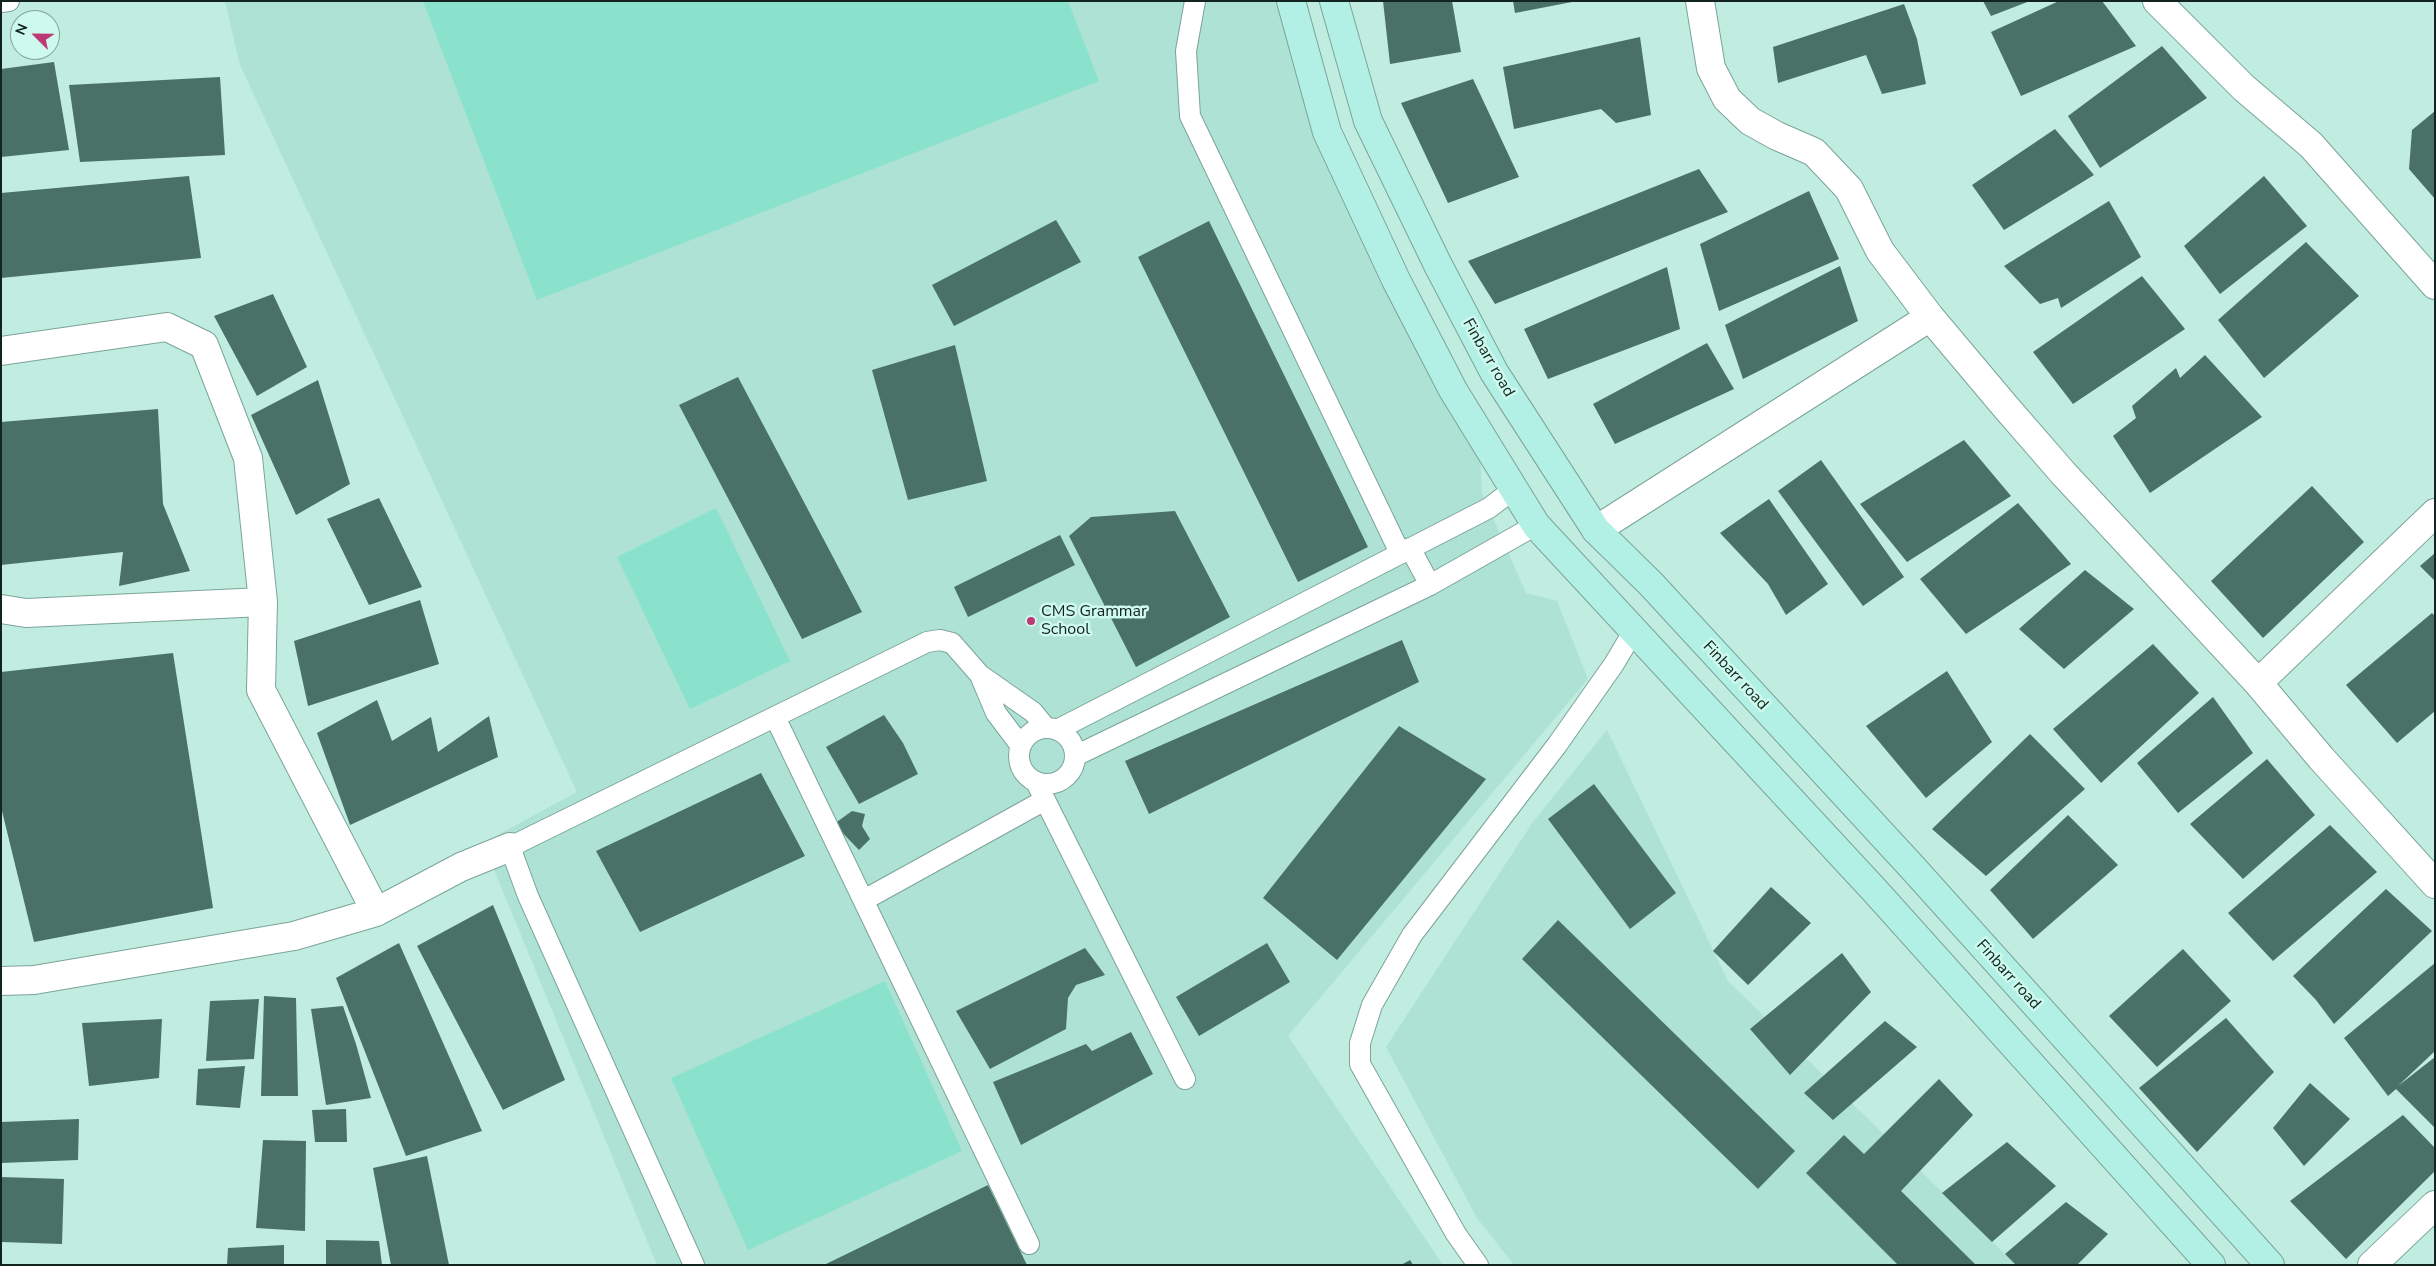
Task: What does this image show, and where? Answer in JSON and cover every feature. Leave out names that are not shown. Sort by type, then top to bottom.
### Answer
[{"type":"main road","points":[[1291,1],[1328,132],[1396,280],[1453,390],[1536,525],[1633,632],[1700,700],[1870,886],[2211,1265]]},
{"type":"main road","name":"Finbarr road","points":[[1334,1],[1368,121],[1438,265],[1494,372],[1596,530],[1651,584],[1912,867],[2270,1265]]},
{"type":"street","points":[[1700,1],[1711,68],[1727,99],[1750,121],[1777,136],[1814,152],[1849,189],[1880,251],[1930,317],[2063,473],[2258,683],[2321,758],[2435,884]]},
{"type":"street","points":[[2157,1],[2244,88],[2311,145],[2435,285]]},
{"type":"street","points":[[1596,530],[1930,317]]},
{"type":"street","points":[[1,351],[167,327],[204,345],[248,458],[263,602],[261,690],[376,912]]},
{"type":"street","points":[[2258,683],[2435,513]]},
{"type":"street","points":[[1,609],[26,613],[263,602]]},
{"type":"street","points":[[1,980],[34,980],[294,936],[376,912],[461,867],[510,847]]},
{"type":"street","points":[[2372,1265],[2435,1205]]},
{"type":"lane","points":[[1,2],[9,1]]},
{"type":"lane","points":[[1194,1],[1186,51],[1190,116],[1405,550],[1430,585]]},
{"type":"lane","points":[[1185,1079],[1041,791],[1021,768],[1019,757],[1021,746],[1027,736],[1035,730],[1052,729],[1489,508],[1514,489]]},
{"type":"lane","points":[[1075,756],[1430,585],[1536,525]]},
{"type":"lane","points":[[1478,1265],[1456,1234],[1360,1064],[1360,1043],[1372,1005],[1412,935],[1558,745],[1614,664],[1633,632]]},
{"type":"lane","points":[[694,1265],[528,896],[510,847],[927,642],[940,640],[952,643],[980,675],[1033,712],[1052,729],[1067,736],[1073,745],[1075,756],[1073,767],[1067,776],[1058,782],[1047,784],[1041,791],[864,900]]},
{"type":"lane","points":[[980,675],[996,713],[1021,746]]},
{"type":"lane","points":[[775,717],[1029,1244]]},
{"type":"shaded area","name":"CMS Grammar School","points":[[225,1],[1285,1],[1480,454],[1482,493],[1526,593],[1557,601],[1588,679],[1288,1036],[1443,1265],[657,1265],[483,843],[577,792],[240,65]]},
{"type":"shaded area","points":[[423,1],[1068,1],[1099,81],[537,300]]},
{"type":"shaded area","points":[[716,508],[790,661],[690,709],[617,557]]},
{"type":"shaded area","points":[[1607,730],[1728,981],[2016,1265],[1514,1265],[1477,1218],[1386,1047],[1533,822]]},
{"type":"shaded area","points":[[885,981],[962,1151],[748,1250],[671,1078]]},
{"type":"building","points":[[1383,1],[1452,1],[1461,52],[1390,64]]},
{"type":"building","points":[[1513,1],[1572,1],[1572,2],[1515,13]]},
{"type":"building","points":[[1983,1],[2030,1],[1991,16]]},
{"type":"building","points":[[2059,1],[2102,1],[2136,46],[2021,96],[1991,32]]},
{"type":"building","points":[[1904,4],[1917,39],[1926,84],[1882,94],[1866,55],[1778,83],[1773,47]]},
{"type":"building","points":[[1640,37],[1651,115],[1616,123],[1601,109],[1514,129],[1503,67]]},
{"type":"building","points":[[2162,46],[2207,98],[2100,168],[2068,116]]},
{"type":"building","points":[[54,62],[69,150],[1,157],[1,69]]},
{"type":"building","points":[[220,77],[225,155],[80,162],[69,85]]},
{"type":"building","points":[[1473,79],[1519,177],[1448,203],[1401,103]]},
{"type":"building","points":[[2435,111],[2435,199],[2409,169],[2412,130]]},
{"type":"building","points":[[2055,129],[2094,175],[2004,230],[1972,185]]},
{"type":"building","points":[[1699,169],[1728,212],[1495,304],[1468,261]]},
{"type":"building","points":[[189,176],[201,258],[1,278],[1,193]]},
{"type":"building","points":[[2264,176],[2307,226],[2220,294],[2184,246]]},
{"type":"building","points":[[1809,191],[1839,259],[1719,311],[1700,244]]},
{"type":"building","points":[[2109,201],[2141,257],[2061,308],[2058,298],[2040,304],[2004,266]]},
{"type":"building","points":[[1056,220],[1081,262],[954,326],[932,285]]},
{"type":"building","points":[[1209,221],[1368,547],[1298,582],[1138,257]]},
{"type":"building","points":[[2306,242],[2359,296],[2264,378],[2218,320]]},
{"type":"building","points":[[1840,266],[1858,321],[1743,379],[1725,325]]},
{"type":"building","points":[[1667,267],[1680,329],[1548,379],[1524,329]]},
{"type":"building","points":[[2142,276],[2185,329],[2073,404],[2033,352]]},
{"type":"building","points":[[273,294],[307,367],[257,396],[214,316]]},
{"type":"building","points":[[1707,343],[1734,389],[1615,444],[1593,404]]},
{"type":"building","points":[[955,345],[987,481],[908,500],[872,370]]},
{"type":"building","points":[[2205,355],[2262,417],[2150,493],[2113,436],[2136,418],[2132,406],[2176,368],[2180,378]]},
{"type":"building","points":[[738,377],[862,612],[802,639],[679,405]]},
{"type":"building","points":[[318,380],[350,484],[296,515],[251,415]]},
{"type":"building","points":[[158,409],[163,504],[190,571],[119,586],[123,552],[1,565],[1,422]]},
{"type":"building","points":[[1964,440],[2011,496],[1907,562],[1860,504]]},
{"type":"building","points":[[1821,460],[1904,577],[1863,606],[1778,491]]},
{"type":"building","points":[[2312,486],[2364,542],[2263,638],[2211,581]]},
{"type":"building","points":[[379,498],[422,587],[369,605],[327,519]]},
{"type":"building","points":[[1769,499],[1828,584],[1786,615],[1768,584],[1720,533]]},
{"type":"building","points":[[2018,503],[2071,564],[1966,634],[1920,579]]},
{"type":"building","points":[[1175,511],[1230,617],[1136,667],[1069,536],[1091,517]]},
{"type":"building","points":[[1060,535],[1075,565],[968,617],[954,587]]},
{"type":"building","points":[[2435,553],[2435,581],[2420,566]]},
{"type":"building","points":[[2085,570],[2134,609],[2064,669],[2019,629]]},
{"type":"building","points":[[420,600],[439,664],[308,706],[294,641]]},
{"type":"building","points":[[2432,613],[2435,616],[2435,711],[2397,743],[2346,685]]},
{"type":"building","points":[[1402,640],[1419,682],[1149,814],[1125,761]]},
{"type":"building","points":[[2153,644],[2199,693],[2101,783],[2053,729]]},
{"type":"building","points":[[173,653],[213,908],[34,942],[1,807],[1,672]]},
{"type":"building","points":[[1947,671],[1992,742],[1926,798],[1866,726]]},
{"type":"building","points":[[2213,697],[2253,753],[2178,813],[2137,763]]},
{"type":"building","points":[[377,700],[392,741],[431,717],[438,752],[489,716],[498,757],[350,825],[317,733]]},
{"type":"building","points":[[884,715],[903,743],[918,774],[859,804],[826,747]]},
{"type":"building","points":[[1399,726],[1486,779],[1337,960],[1263,898]]},
{"type":"building","points":[[2030,734],[2085,789],[1986,876],[1932,829]]},
{"type":"building","points":[[2267,759],[2315,815],[2243,879],[2190,824]]},
{"type":"building","points":[[761,773],[805,856],[640,932],[596,851]]},
{"type":"building","points":[[1594,784],[1676,893],[1630,929],[1548,819]]},
{"type":"building","points":[[852,811],[865,814],[862,826],[870,839],[859,850],[834,824]]},
{"type":"building","points":[[2068,815],[2118,865],[2033,939],[1990,890]]},
{"type":"building","points":[[2330,825],[2377,872],[2273,961],[2228,913]]},
{"type":"building","points":[[1771,887],[1811,923],[1748,985],[1713,951]]},
{"type":"building","points":[[2386,889],[2432,931],[2334,1024],[2316,1000],[2293,976]]},
{"type":"building","points":[[493,905],[565,1080],[503,1110],[417,946]]},
{"type":"building","points":[[1558,920],[1795,1151],[1758,1189],[1522,959]]},
{"type":"building","points":[[399,943],[482,1131],[406,1156],[336,978]]},
{"type":"building","points":[[1267,943],[1290,982],[1199,1036],[1176,997]]},
{"type":"building","points":[[1085,948],[1105,975],[1076,985],[1068,998],[1066,1029],[990,1069],[956,1011]]},
{"type":"building","points":[[2183,949],[2231,1001],[2157,1067],[2109,1016]]},
{"type":"building","points":[[1842,953],[1871,992],[1790,1075],[1750,1029]]},
{"type":"building","points":[[2435,963],[2435,1051],[2398,1086],[2435,1057],[2435,1128],[2396,1089],[2388,1096],[2344,1038]]},
{"type":"building","points":[[264,996],[296,998],[298,1096],[261,1096]]},
{"type":"building","points":[[259,999],[254,1059],[206,1061],[210,1001]]},
{"type":"building","points":[[343,1006],[371,1098],[326,1105],[311,1009]]},
{"type":"building","points":[[2226,1018],[2274,1072],[2197,1152],[2139,1088]]},
{"type":"building","points":[[162,1019],[159,1078],[89,1086],[82,1023]]},
{"type":"building","points":[[1885,1021],[1917,1047],[1833,1120],[1804,1093]]},
{"type":"building","points":[[1131,1032],[1153,1074],[1021,1145],[993,1082],[1086,1044],[1092,1051]]},
{"type":"building","points":[[245,1066],[240,1108],[196,1105],[198,1069]]},
{"type":"building","points":[[1939,1079],[1973,1115],[1901,1191],[1976,1265],[1898,1265],[1806,1173],[1844,1135],[1864,1154]]},
{"type":"building","points":[[2310,1083],[2350,1119],[2304,1166],[2273,1128]]},
{"type":"building","points":[[346,1109],[347,1142],[315,1142],[312,1110]]},
{"type":"building","points":[[2403,1115],[2435,1148],[2435,1171],[2346,1259],[2290,1201]]},
{"type":"building","points":[[79,1119],[78,1160],[1,1163],[1,1122]]},
{"type":"building","points":[[263,1140],[306,1141],[305,1231],[256,1228]]},
{"type":"building","points":[[2007,1142],[2056,1186],[1992,1242],[1942,1193]]},
{"type":"building","points":[[427,1156],[449,1265],[391,1265],[373,1168]]},
{"type":"building","points":[[1,1177],[64,1179],[62,1244],[1,1242]]},
{"type":"building","points":[[988,1185],[1027,1265],[824,1265]]},
{"type":"building","points":[[2066,1202],[2108,1234],[2077,1265],[2016,1265],[2005,1254]]},
{"type":"building","points":[[326,1240],[379,1241],[382,1265],[326,1265]]},
{"type":"building","points":[[284,1245],[284,1265],[227,1265],[228,1248]]},
{"type":"building","points":[[1410,1260],[1413,1265],[1401,1265]]},
{"type":"place","name":"CMS Grammar School","points":[[1031,621]]}]
